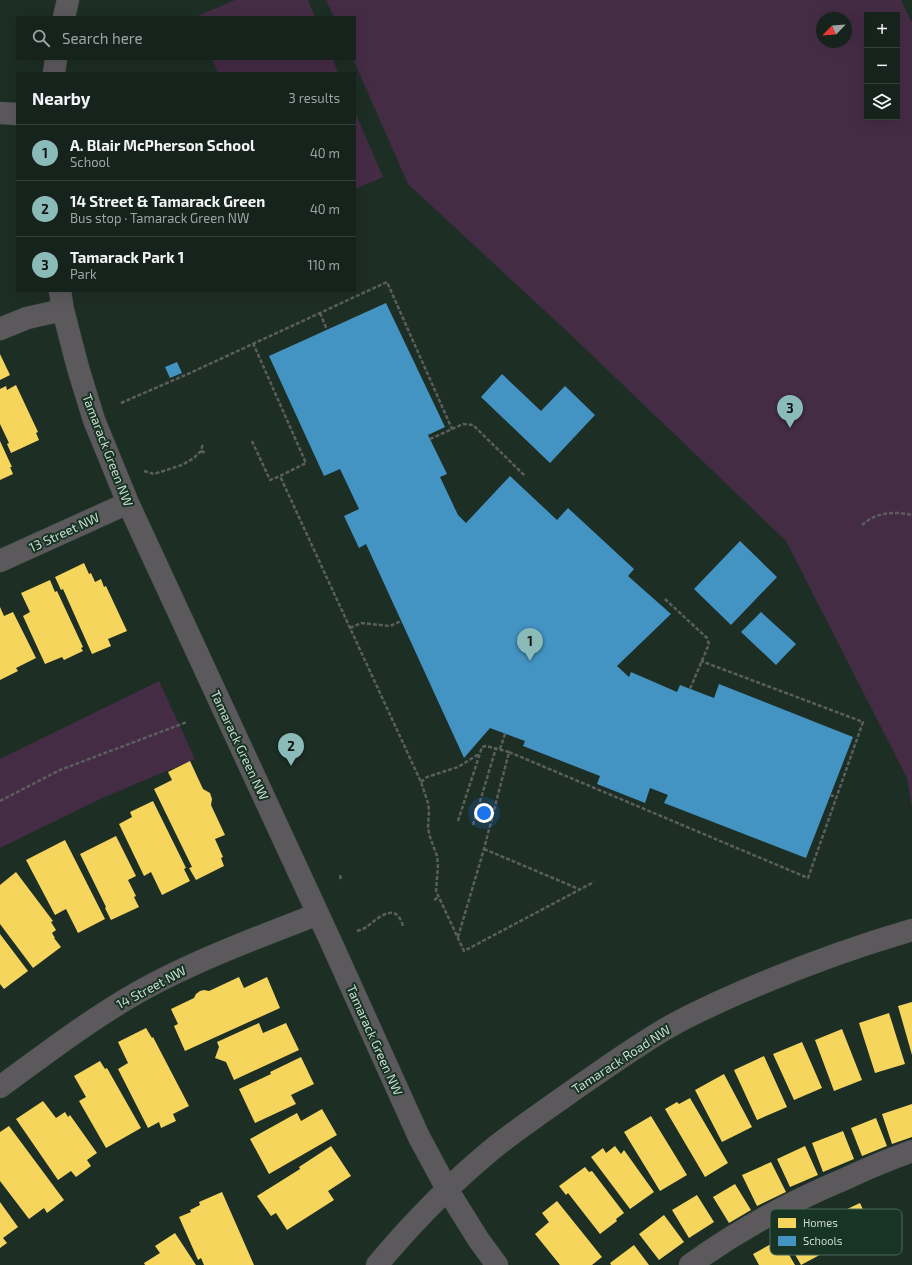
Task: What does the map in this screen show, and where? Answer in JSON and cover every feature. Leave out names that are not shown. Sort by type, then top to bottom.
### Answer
[{"type":"street","points":[[64,16],[68,0]]},
{"type":"street","points":[[54,72],[56,60]]},
{"type":"street","points":[[0,113],[16,114]]},
{"type":"street","points":[[0,329],[27,318],[62,300]]},
{"type":"street","name":"Tamarack Green NW","points":[[62,300],[78,368],[94,420],[128,503],[420,1137],[447,1189],[478,1239],[497,1265]]},
{"type":"street","name":"13 Street NW","points":[[0,561],[128,503]]},
{"type":"street","name":"14 Street NW","points":[[0,1087],[92,1020],[158,981],[218,954],[318,914]]},
{"type":"street","name":"Tamarack Road NW","points":[[377,1265],[397,1241],[447,1189],[497,1146],[544,1110],[613,1062],[668,1028],[728,998],[806,965],[864,944],[912,930]]},
{"type":"street","points":[[782,1209],[817,1191],[892,1158],[912,1151]]},
{"type":"street","points":[[690,1265],[705,1254],[770,1215]]},
{"type":"path","points":[[122,403],[387,282],[452,428]]},
{"type":"path","points":[[320,313],[327,330]]},
{"type":"path","points":[[252,441],[270,480],[306,463],[253,343]]},
{"type":"path","points":[[430,439],[452,428],[464,424],[472,425],[525,476]]},
{"type":"path","points":[[144,471],[154,474],[165,472],[182,465],[194,458],[201,451],[203,443]]},
{"type":"path","points":[[201,451],[206,452]]},
{"type":"path","points":[[255,459],[259,458]]},
{"type":"path","points":[[280,476],[421,782],[430,810],[428,828],[430,837],[438,856],[436,891],[464,951],[594,882]]},
{"type":"path","points":[[862,525],[877,515],[888,512],[912,515]]},
{"type":"path","points":[[665,599],[707,638],[709,644],[690,689]]},
{"type":"path","points":[[350,628],[361,623],[390,626],[402,621]]},
{"type":"path","points":[[458,821],[479,754],[482,747],[486,746],[509,752],[808,878],[863,722],[701,661]]},
{"type":"path","points":[[0,801],[60,770],[187,722]]},
{"type":"path","points":[[500,749],[505,734]]},
{"type":"path","points":[[473,825],[496,748]]},
{"type":"path","points":[[458,937],[484,849],[509,752]]},
{"type":"path","points":[[421,782],[427,777],[458,767],[479,754]]},
{"type":"path","points":[[830,795],[837,797]]},
{"type":"path","points":[[484,849],[580,890]]},
{"type":"path","points":[[340,875],[341,881]]},
{"type":"path","points":[[434,900],[439,897]]},
{"type":"path","points":[[357,931],[365,928],[375,919],[385,914],[392,913],[400,917],[403,926]]},
{"type":"shaded area","points":[[235,0],[308,0],[315,16],[197,16]]},
{"type":"shaded area","points":[[326,0],[901,0],[912,23],[912,808],[907,778],[786,541],[571,335],[408,184],[353,60],[356,60],[356,16],[334,16]]},
{"type":"shaded area","points":[[212,60],[333,60],[338,72],[218,72]]},
{"type":"shaded area","points":[[356,114],[383,177],[356,189]]},
{"type":"shaded area","points":[[159,681],[195,759],[100,799],[0,848],[0,759]]},
{"type":"building: Homes","points":[[0,354],[10,375],[0,380]]},
{"type":"building: Homes","points":[[16,385],[38,432],[36,433],[39,440],[11,453],[7,444],[9,443],[0,424],[0,389],[6,386],[7,390]]},
{"type":"building: Homes","points":[[0,441],[12,467],[10,467],[13,474],[0,480]]},
{"type":"building: Homes","points":[[84,563],[95,582],[101,579],[104,587],[106,586],[127,631],[108,639],[111,646],[92,654],[63,589],[61,590],[55,577]]},
{"type":"building: Homes","points":[[50,580],[55,592],[57,591],[83,647],[81,648],[83,651],[64,660],[62,657],[45,664],[23,616],[30,612],[21,593]]},
{"type":"building: Homes","points":[[0,607],[4,616],[13,612],[36,658],[16,668],[18,671],[0,680]]},
{"type":"building: Homes","points":[[190,761],[203,789],[210,793],[212,799],[211,805],[225,835],[215,839],[223,857],[221,858],[224,866],[196,880],[189,868],[192,867],[154,789],[172,780],[168,772]]},
{"type":"building: Homes","points":[[153,801],[186,868],[184,869],[190,881],[162,895],[151,872],[144,876],[119,824],[132,817],[130,812]]},
{"type":"building: Homes","points":[[116,836],[136,876],[128,880],[136,896],[134,897],[139,907],[111,920],[80,854]]},
{"type":"building: Homes","points":[[65,840],[105,919],[78,933],[66,909],[55,915],[26,860]]},
{"type":"building: Homes","points":[[16,872],[53,921],[51,922],[56,930],[52,933],[61,947],[33,968],[0,924],[0,885]]},
{"type":"building: Homes","points":[[0,934],[28,971],[4,989],[0,984]]},
{"type":"building: Homes","points":[[239,977],[244,988],[267,977],[280,1008],[185,1051],[174,1026],[178,1024],[171,1009],[194,998],[200,991],[209,991]]},
{"type":"building: Homes","points":[[912,1002],[912,1055],[898,1006]]},
{"type":"building: Homes","points":[[889,1013],[905,1064],[875,1073],[859,1023]]},
{"type":"building: Homes","points":[[259,1023],[263,1033],[286,1023],[299,1050],[234,1080],[226,1062],[215,1058],[219,1047],[217,1042]]},
{"type":"building: Homes","points":[[146,1028],[152,1038],[153,1037],[189,1106],[173,1114],[176,1121],[161,1128],[159,1122],[148,1128],[118,1069],[128,1063],[118,1042]]},
{"type":"building: Homes","points":[[842,1029],[862,1080],[834,1091],[815,1040]]},
{"type":"building: Homes","points":[[802,1042],[822,1088],[794,1100],[773,1054]]},
{"type":"building: Homes","points":[[764,1056],[787,1107],[757,1120],[734,1070]]},
{"type":"building: Homes","points":[[301,1057],[314,1084],[291,1095],[296,1104],[255,1123],[239,1089],[271,1074],[270,1072]]},
{"type":"building: Homes","points":[[100,1061],[105,1069],[107,1068],[141,1128],[106,1148],[79,1101],[86,1097],[74,1076]]},
{"type":"building: Homes","points":[[724,1074],[752,1127],[722,1142],[695,1090]]},
{"type":"building: Homes","points":[[690,1098],[728,1163],[705,1177],[665,1109],[677,1102],[679,1104]]},
{"type":"building: Homes","points":[[43,1101],[56,1118],[65,1112],[68,1117],[70,1115],[97,1153],[87,1160],[91,1166],[76,1177],[71,1171],[58,1180],[16,1119]]},
{"type":"building: Homes","points":[[912,1104],[912,1137],[892,1144],[882,1114]]},
{"type":"building: Homes","points":[[322,1109],[337,1135],[269,1174],[250,1139],[297,1113],[301,1121]]},
{"type":"building: Homes","points":[[651,1116],[687,1175],[660,1191],[624,1132]]},
{"type":"building: Homes","points":[[876,1118],[887,1146],[862,1156],[851,1128]]},
{"type":"building: Homes","points":[[9,1126],[64,1200],[47,1213],[44,1208],[29,1219],[0,1181],[0,1132]]},
{"type":"building: Homes","points":[[843,1131],[854,1159],[823,1172],[812,1143]]},
{"type":"building: Homes","points":[[331,1146],[351,1176],[328,1191],[334,1200],[287,1230],[276,1213],[271,1216],[257,1196],[300,1169],[299,1167]]},
{"type":"building: Homes","points":[[615,1146],[621,1154],[624,1150],[654,1192],[630,1209],[591,1157],[603,1148],[606,1153]]},
{"type":"building: Homes","points":[[805,1146],[818,1175],[790,1187],[777,1159]]},
{"type":"building: Homes","points":[[771,1162],[786,1192],[757,1206],[742,1175]]},
{"type":"building: Homes","points":[[585,1167],[589,1172],[592,1171],[624,1213],[616,1219],[617,1221],[600,1234],[568,1193],[566,1195],[559,1186]]},
{"type":"building: Homes","points":[[735,1184],[751,1210],[729,1223],[713,1197]]},
{"type":"building: Homes","points":[[222,1192],[254,1265],[204,1265],[201,1258],[198,1260],[179,1217],[191,1212],[190,1210],[200,1205],[199,1202]]},
{"type":"building: Homes","points":[[697,1195],[714,1222],[689,1238],[672,1210]]},
{"type":"building: Homes","points":[[557,1201],[602,1257],[592,1265],[560,1265],[535,1234],[549,1222],[542,1213]]},
{"type":"building: Homes","points":[[0,1202],[18,1227],[3,1238],[7,1243],[0,1248]]},
{"type":"building: Homes","points":[[860,1203],[863,1209],[847,1209]]},
{"type":"building: Homes","points":[[664,1215],[684,1242],[659,1260],[639,1234]]},
{"type":"building: Homes","points":[[175,1233],[196,1265],[145,1265],[144,1263],[160,1253],[155,1246]]},
{"type":"building: Homes","points":[[634,1245],[649,1265],[611,1265],[610,1263]]},
{"type":"building: Homes","points":[[770,1245],[770,1255],[789,1255],[795,1265],[759,1265],[753,1254]]},
{"type":"building: Homes","points":[[795,1255],[820,1255],[801,1265]]},
{"type":"building: Schools","points":[[386,303],[445,427],[428,435],[447,474],[440,477],[458,515],[466,523],[510,476],[557,520],[568,508],[634,569],[628,576],[671,614],[617,666],[629,677],[631,672],[677,692],[680,685],[714,698],[719,684],[853,737],[806,858],[664,803],[668,795],[650,788],[645,803],[597,784],[600,776],[523,746],[525,741],[490,728],[464,758],[366,544],[359,548],[344,516],[359,509],[340,469],[324,476],[269,356]]},
{"type":"building: Schools","points":[[177,362],[182,373],[170,378],[165,367]]},
{"type":"building: Schools","points":[[502,374],[541,411],[565,386],[595,415],[550,463],[481,397]]},
{"type":"building: Schools","points":[[740,541],[777,577],[731,625],[694,589]]},
{"type":"building: Schools","points":[[761,612],[796,644],[776,665],[741,632]]},
{"type":"place","name":"Tamarack Park 1","points":[[790,428]]},
{"type":"place","name":"A. Blair McPherson School","points":[[530,661]]},
{"type":"place","name":"14 Street & Tamarack Green","points":[[291,766]]}]
